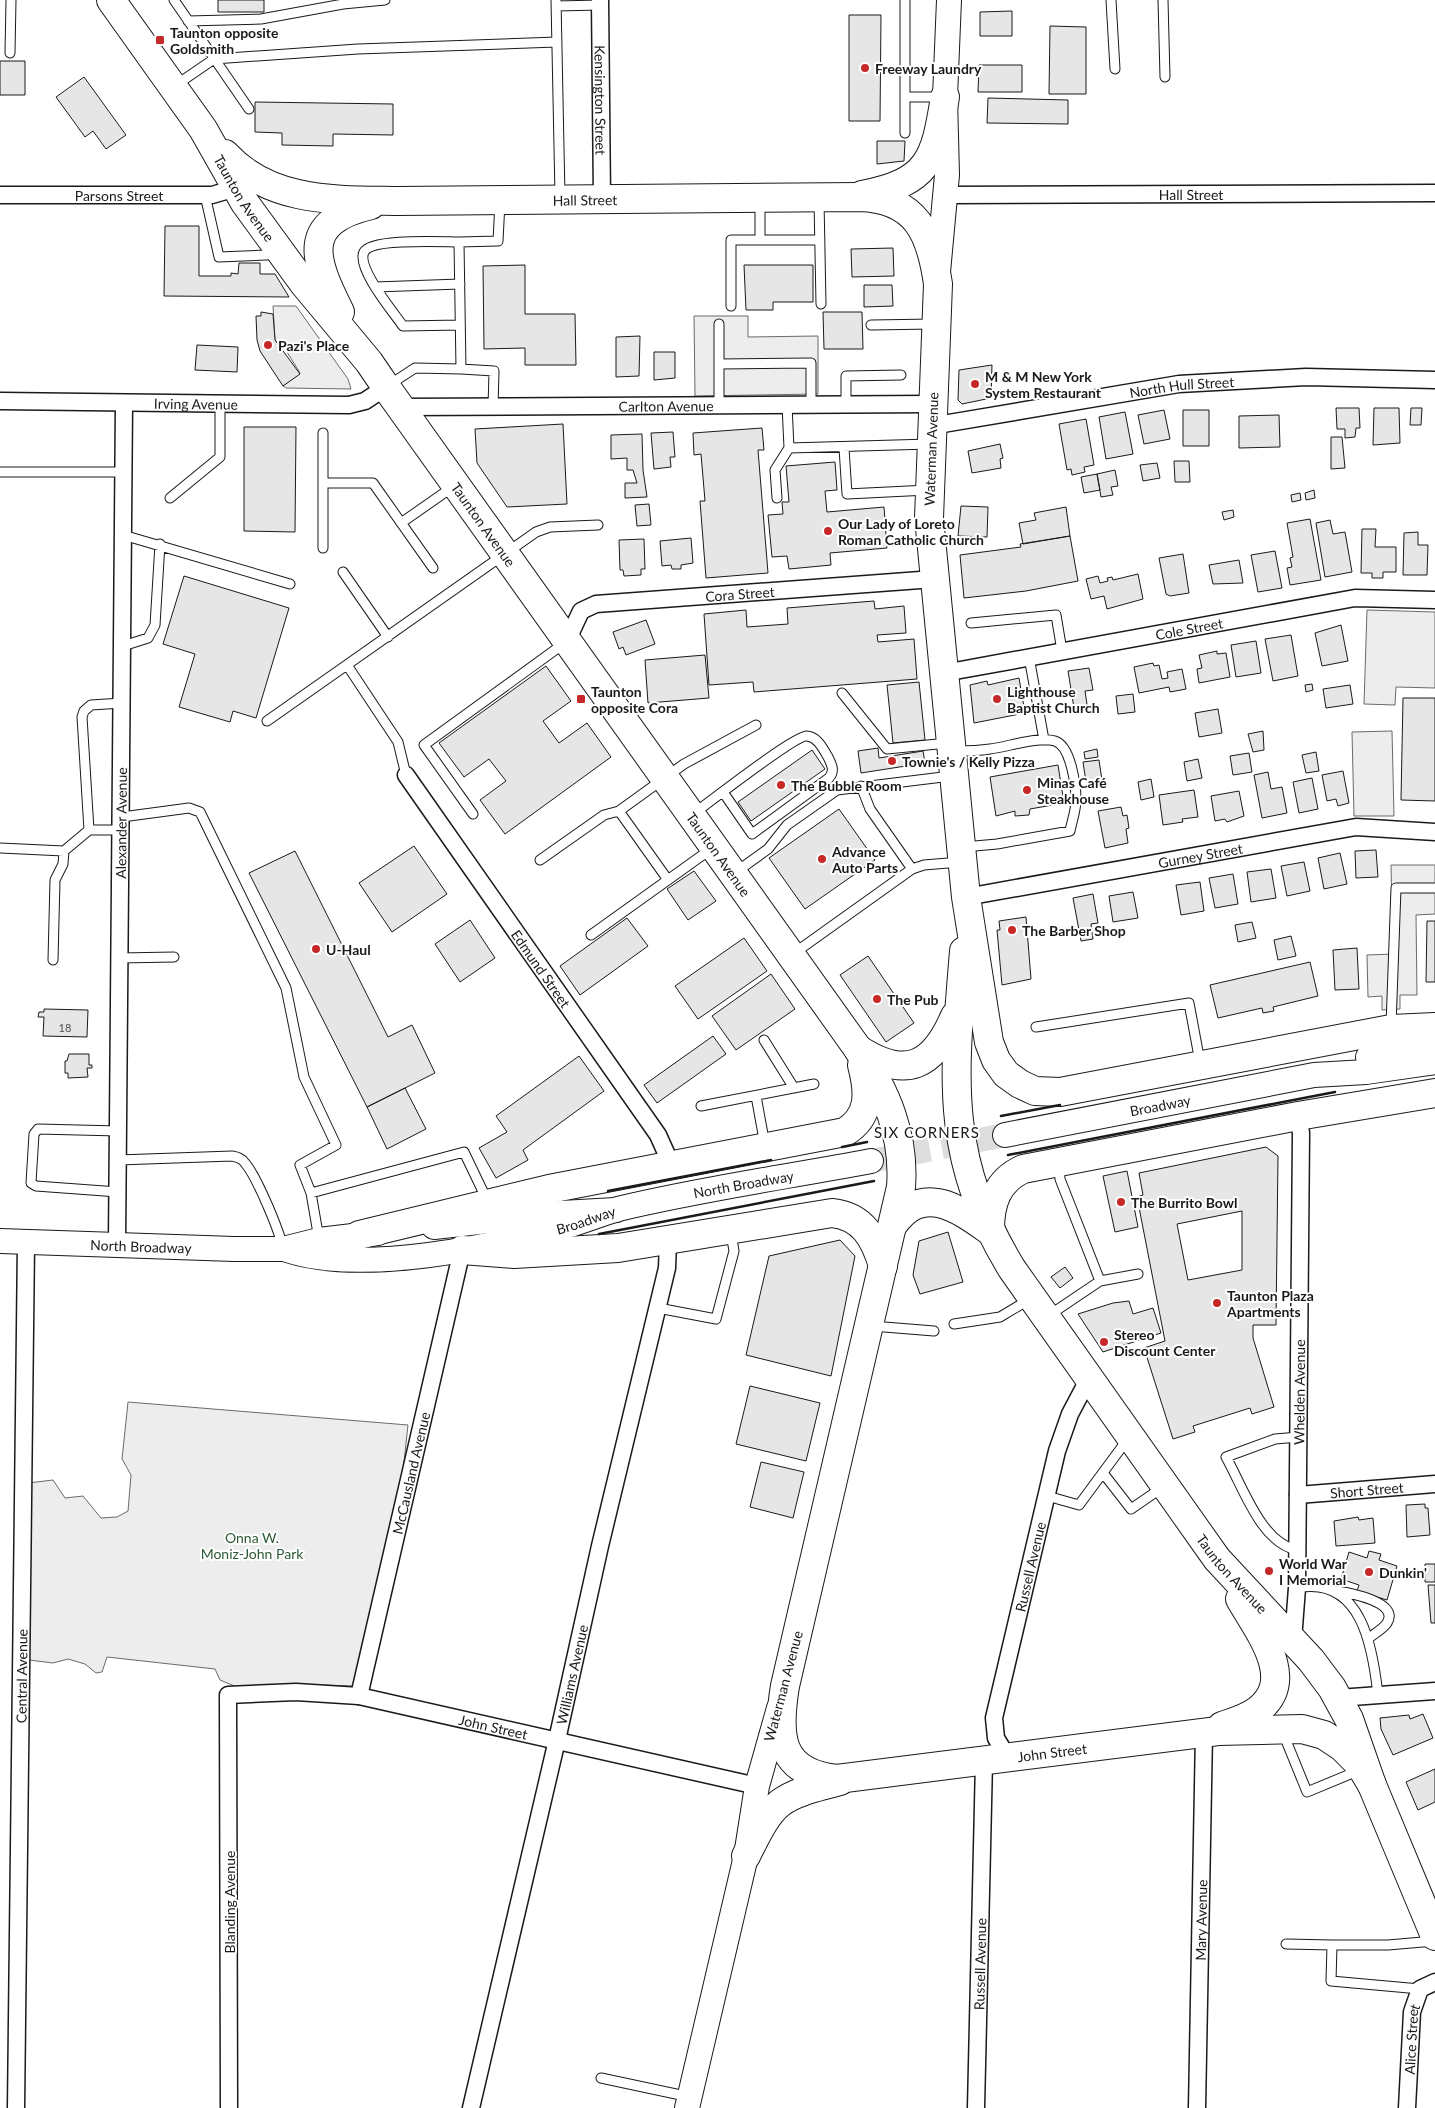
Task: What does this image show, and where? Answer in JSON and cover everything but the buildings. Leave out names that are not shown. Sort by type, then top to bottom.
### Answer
[{"type":"highway","name":"Taunton Avenue","points":[[111,0],[203,129],[236,188],[280,252],[315,299],[369,362],[858,1049],[882,1090],[898,1135],[902,1176],[893,1225]]},
{"type":"highway","points":[[853,197],[902,183],[926,166],[937,142],[945,97]]},
{"type":"highway","name":"Hall Street","points":[[203,129],[240,169],[271,188],[296,195],[323,198],[501,200],[867,197],[889,203],[916,219],[931,246],[938,284]]},
{"type":"highway","points":[[369,362],[325,281],[318,250],[324,231],[336,218],[354,209],[397,200]]},
{"type":"highway","name":"Waterman Avenue","points":[[938,284],[928,490],[934,579],[966,898]]},
{"type":"highway","name":"Taunton Avenue","points":[[966,898],[966,924],[955,1069],[958,1123],[971,1183],[990,1232],[1012,1269],[1039,1308],[1217,1559],[1293,1640],[1318,1669],[1338,1698],[1353,1729],[1368,1777],[1435,1936]]},
{"type":"highway","points":[[966,898],[989,1042],[1000,1067],[1013,1080],[1035,1091],[1060,1092],[1391,1029],[1435,1027]]},
{"type":"highway","points":[[858,1049],[892,1066],[907,1066],[923,1060],[938,1046],[948,1030],[960,998]]},
{"type":"highway","points":[[359,1235],[671,1164],[845,1132],[858,1122],[863,1115],[867,1097],[865,1076],[858,1049]]},
{"type":"highway","points":[[893,1225],[902,1214],[914,1206],[939,1202],[955,1208],[990,1232],[993,1202],[1003,1183],[1023,1170],[1298,1116],[1435,1093]]},
{"type":"highway","points":[[462,1250],[496,1254],[532,1254],[668,1241],[822,1214],[841,1214],[855,1220],[867,1230],[876,1246],[883,1266]]},
{"type":"highway","name":"Waterman Avenue","points":[[785,1686],[893,1225]]},
{"type":"highway","points":[[1204,1733],[1259,1710],[1271,1695],[1276,1677],[1269,1650],[1217,1559]]},
{"type":"highway","name":"John Street","points":[[785,1686],[781,1733],[785,1748],[791,1760],[802,1769],[822,1777],[837,1779],[857,1777],[1204,1733],[1302,1729],[1324,1735],[1342,1747],[1368,1777]]},
{"type":"highway","points":[[746,1856],[766,1818],[781,1801],[803,1791],[857,1777]]},
{"type":"main road","name":"Waterman Avenue","points":[[938,284],[946,195],[945,97],[949,0]]},
{"type":"main road","name":"Broadway","points":[[1005,1135],[1314,1075],[1362,1059],[1435,1043]]},
{"type":"main road","name":"Broadway","points":[[1314,1075],[1366,1072],[1435,1062]]},
{"type":"main road","name":"North Broadway","points":[[616,1210],[870,1160]]},
{"type":"main road","name":"Broadway","points":[[283,1249],[319,1240],[359,1235],[561,1213],[616,1210]]},
{"type":"main road","name":"Broadway","points":[[283,1249],[308,1256],[347,1259],[420,1256],[462,1250],[564,1226],[616,1210]]},
{"type":"main road","name":"North Broadway","points":[[0,1241],[219,1249],[283,1249]]},
{"type":"main road","name":"Waterman Avenue","points":[[689,2103],[746,1856],[757,1786],[785,1686]]},
{"type":"street","name":"Kensington Street","points":[[600,3],[602,199]]},
{"type":"street","name":"Parsons Street","points":[[0,195],[205,195],[220,194],[236,188]]},
{"type":"street","name":"Hall Street","points":[[946,195],[1435,193]]},
{"type":"street","name":"North Hull Street","points":[[931,425],[1179,384],[1306,377],[1435,380]]},
{"type":"street","name":"Carlton Avenue","points":[[394,397],[493,407],[846,404],[931,425]]},
{"type":"street","name":"Irving Avenue","points":[[0,401],[354,405],[394,397]]},
{"type":"street","name":"Alexander Avenue","points":[[117,1244],[124,402]]},
{"type":"street","name":"Cora Street","points":[[567,641],[581,611],[596,604],[934,579]]},
{"type":"street","name":"Cole Street","points":[[944,673],[1355,598],[1435,600]]},
{"type":"street","name":"Edmund Street","points":[[406,775],[658,1136],[671,1164]]},
{"type":"street","name":"Gurney Street","points":[[966,898],[1356,828],[1435,832]]},
{"type":"street","name":"Whelden Avenue","points":[[1293,1640],[1298,1550],[1301,1133],[1298,1116]]},
{"type":"street","name":"Williams Avenue","points":[[471,2108],[600,1546],[658,1308],[667,1268],[668,1241]]},
{"type":"street","name":"Central Avenue","points":[[16,2108],[26,1242]]},
{"type":"street","name":"McCausland Avenue","points":[[359,1696],[462,1250]]},
{"type":"street","name":"Russell Avenue","points":[[976,2108],[996,1759],[994,1718],[1047,1496],[1066,1426],[1089,1378]]},
{"type":"street","name":"Short Street","points":[[1298,1494],[1435,1484]]},
{"type":"street","points":[[1338,1698],[1435,1691]]},
{"type":"street","name":"John Street","points":[[228,1695],[296,1692],[359,1696],[757,1786]]},
{"type":"street","name":"Blanding Avenue","points":[[228,1695],[229,2108]]},
{"type":"street","name":"Mary Avenue","points":[[1197,2108],[1204,1733]]},
{"type":"street","name":"Alice Street","points":[[1407,2108],[1412,2012],[1428,1985]]},
{"type":"lane","points":[[10,53],[11,0]]},
{"type":"lane","points":[[174,0],[249,109]]},
{"type":"lane","points":[[188,21],[261,19],[344,4],[385,0]]},
{"type":"lane","points":[[905,0],[905,133]]},
{"type":"lane","points":[[1111,0],[1114,69]]},
{"type":"lane","points":[[1163,0],[1165,77]]},
{"type":"lane","points":[[560,199],[556,3],[600,3]]},
{"type":"lane","points":[[173,87],[214,59],[358,49],[557,42]]},
{"type":"lane","points":[[905,97],[945,97]]},
{"type":"lane","points":[[205,195],[219,256],[266,255],[280,252]]},
{"type":"lane","points":[[819,197],[821,304]]},
{"type":"lane","points":[[760,198],[760,240]]},
{"type":"lane","points":[[460,325],[403,326],[375,287],[363,259],[364,252],[368,248],[381,243],[498,241],[501,200]]},
{"type":"lane","points":[[731,306],[731,240],[820,240]]},
{"type":"lane","points":[[459,242],[461,369]]},
{"type":"lane","points":[[375,287],[460,284]]},
{"type":"lane","points":[[719,324],[719,405]]},
{"type":"lane","points":[[870,325],[936,324]]},
{"type":"lane","points":[[719,364],[811,363],[811,405]]},
{"type":"lane","points":[[394,397],[415,368],[494,371],[493,407]]},
{"type":"lane","points":[[846,404],[846,376],[901,375]]},
{"type":"lane","points":[[170,498],[220,457],[220,403]]},
{"type":"lane","points":[[777,498],[775,470],[788,448],[787,405]]},
{"type":"lane","points":[[788,448],[835,445],[844,448],[931,425]]},
{"type":"lane","points":[[323,433],[324,548]]},
{"type":"lane","points":[[844,448],[847,494],[928,490]]},
{"type":"lane","points":[[0,472],[124,472]]},
{"type":"lane","points":[[323,483],[372,483],[433,568]]},
{"type":"lane","points":[[401,523],[456,485]]},
{"type":"lane","points":[[267,721],[543,529],[598,524]]},
{"type":"lane","points":[[123,535],[160,544],[290,584]]},
{"type":"lane","points":[[123,646],[148,638],[155,625],[160,544]]},
{"type":"lane","points":[[343,572],[388,637]]},
{"type":"lane","points":[[971,623],[1056,615],[1062,651]]},
{"type":"lane","points":[[473,814],[424,745],[567,641]]},
{"type":"lane","points":[[1029,657],[1044,740]]},
{"type":"lane","points":[[346,665],[398,742],[406,775]]},
{"type":"lane","points":[[842,694],[887,749],[952,757]]},
{"type":"lane","points":[[89,830],[82,717],[91,704],[122,703]]},
{"type":"lane","points":[[540,860],[604,814],[619,811],[684,764],[756,725]]},
{"type":"lane","points":[[691,815],[723,792],[783,749],[802,737],[813,737],[820,744],[832,765],[832,775],[752,834],[723,792]]},
{"type":"lane","points":[[733,874],[768,849],[787,824],[828,795],[842,788],[862,786],[952,757],[1044,740],[1054,741],[1062,746],[1070,763],[1076,801],[1070,830],[997,844],[912,869],[791,955]]},
{"type":"lane","points":[[862,786],[870,809],[912,869]]},
{"type":"lane","points":[[0,848],[64,851],[89,830],[189,808],[200,812],[286,988],[304,1077],[336,1144],[300,1165],[311,1193],[319,1240]]},
{"type":"lane","points":[[619,811],[668,880]]},
{"type":"lane","points":[[592,935],[714,848]]},
{"type":"lane","points":[[53,960],[55,880],[64,864],[64,851]]},
{"type":"lane","points":[[1391,1029],[1396,888],[1435,888]]},
{"type":"lane","points":[[120,958],[174,957]]},
{"type":"lane","points":[[1036,1027],[1189,1003],[1200,1065]]},
{"type":"lane","points":[[764,1040],[794,1088]]},
{"type":"lane","points":[[701,1106],[814,1084]]},
{"type":"lane","points":[[756,1096],[766,1147]]},
{"type":"lane","points":[[118,1132],[38,1129],[34,1134],[31,1183],[36,1186],[118,1192]]},
{"type":"lane","points":[[311,1193],[464,1152],[489,1204]]},
{"type":"lane","points":[[118,1160],[232,1156],[241,1159],[249,1168],[275,1223],[283,1249]]},
{"type":"lane","points":[[1058,1162],[1060,1179],[1100,1281]]},
{"type":"lane","points":[[658,1308],[716,1319],[734,1251],[730,1230]]},
{"type":"lane","points":[[954,1324],[1000,1317],[1039,1308],[1100,1281],[1138,1274]]},
{"type":"lane","points":[[869,1326],[934,1331]]},
{"type":"lane","points":[[1047,1496],[1079,1505],[1130,1436]]},
{"type":"lane","points":[[1298,1550],[1281,1544],[1268,1533],[1226,1457],[1275,1439],[1299,1437]]},
{"type":"lane","points":[[1103,1473],[1131,1509],[1165,1486]]},
{"type":"lane","points":[[1297,1588],[1314,1586],[1357,1595],[1386,1608],[1389,1616],[1386,1624],[1369,1638]]},
{"type":"lane","points":[[1325,1588],[1346,1600],[1362,1622],[1369,1638],[1378,1695]]},
{"type":"lane","points":[[1282,1731],[1307,1792],[1368,1777]]},
{"type":"lane","points":[[1286,1944],[1388,1945],[1435,1941]]},
{"type":"lane","points":[[1332,1945],[1331,1981],[1428,1985]]},
{"type":"lane","points":[[601,2078],[689,2103]]},
{"type":"shaded area","points":[[273,306],[296,306],[348,379],[351,389],[286,388],[283,386],[300,373],[284,347],[282,349],[275,340]]},
{"type":"shaded area","points":[[694,316],[748,316],[748,337],[818,336],[818,394],[695,396]]},
{"type":"shaded area","points":[[1367,610],[1435,612],[1435,688],[1396,687],[1395,705],[1364,704]]},
{"type":"shaded area","points":[[1392,731],[1394,816],[1354,816],[1352,732]]},
{"type":"shaded area","points":[[1391,865],[1435,865],[1435,914],[1416,915],[1417,995],[1400,995],[1400,1009],[1382,1010],[1382,996],[1368,997],[1367,955],[1393,954]]},
{"type":"shaded area","name":"Onna W. Moniz-John Park","points":[[128,1402],[408,1425],[394,1554],[354,1686],[290,1684],[237,1687],[220,1680],[215,1669],[107,1657],[102,1672],[96,1673],[85,1664],[68,1659],[53,1663],[29,1660],[28,1483],[53,1480],[65,1498],[83,1496],[101,1518],[117,1517],[128,1511],[131,1475],[122,1459]]},
{"type":"tunnel","points":[[871,1161],[1005,1135]]},
{"type":"wall","points":[[1008,1155],[1335,1092]]},
{"type":"wall","points":[[1001,1116],[1060,1105]]},
{"type":"wall","points":[[842,1147],[867,1142]]},
{"type":"wall","points":[[608,1191],[771,1160]]},
{"type":"wall","points":[[599,1234],[874,1181]]},
{"type":"place","name":"Taunton opposite Goldsmith","points":[[160,40]]},
{"type":"place","name":"Freeway Laundry","points":[[865,68]]},
{"type":"place","name":"Pazi's Place","points":[[268,345]]},
{"type":"place","name":"M & M New York System Restaurant","points":[[975,384]]},
{"type":"place","name":"Our Lady of Loreto Roman Catholic Church","points":[[828,531]]},
{"type":"place","name":"Taunton opposite Cora","points":[[581,699]]},
{"type":"place","name":"Lighthouse Baptist Church","points":[[997,699]]},
{"type":"place","name":"Townie's / Kelly Pizza","points":[[892,761]]},
{"type":"place","name":"The Bubble Room","points":[[781,785]]},
{"type":"place","name":"Minas Café Steakhouse","points":[[1027,790]]},
{"type":"place","name":"Advance Auto Parts","points":[[822,859]]},
{"type":"place","name":"The Barber Shop","points":[[1012,930]]},
{"type":"place","name":"U-Haul","points":[[316,949]]},
{"type":"place","name":"The Pub","points":[[877,999]]},
{"type":"place","name":"The Burrito Bowl","points":[[1121,1202]]},
{"type":"place","name":"Taunton Plaza Apartments","points":[[1217,1303]]},
{"type":"place","name":"Stereo Discount Center","points":[[1104,1342]]},
{"type":"place","name":"World War I Memorial","points":[[1269,1571]]},
{"type":"place","name":"Dunkin'","points":[[1369,1572]]},
{"type":"district","name":"SIX CORNERS","points":[[927,1132]]}]
